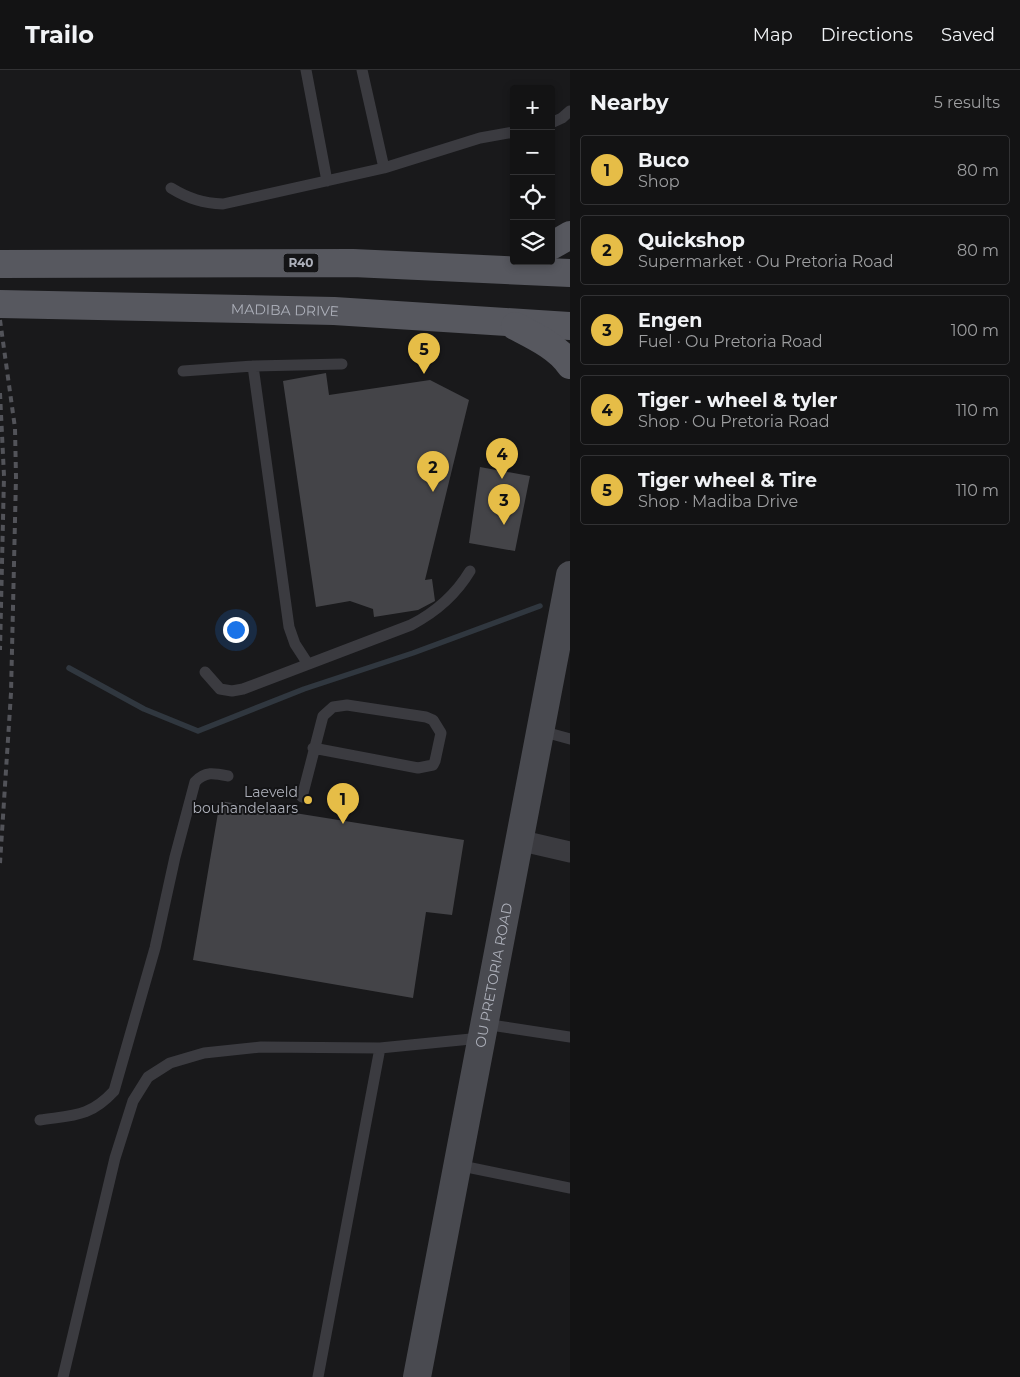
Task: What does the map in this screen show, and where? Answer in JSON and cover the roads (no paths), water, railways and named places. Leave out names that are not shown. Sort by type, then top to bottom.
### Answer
[{"type":"main road","points":[[555,244],[570,235]]},
{"type":"main road","name":"R40","points":[[0,264],[353,263],[519,266],[570,273]]},
{"type":"main road","name":"MADIBA DRIVE","points":[[0,304],[334,311],[570,326]]},
{"type":"main road","points":[[508,323],[542,340],[566,359],[570,366]]},
{"type":"main road","name":"OU PRETORIA ROAD","points":[[417,1377],[570,575]]},
{"type":"street","points":[[518,840],[570,852]]},
{"type":"lane","points":[[306,70],[327,181]]},
{"type":"lane","points":[[362,70],[384,168]]},
{"type":"lane","points":[[555,121],[570,111]]},
{"type":"lane","points":[[171,188],[187,198],[207,203],[223,204],[384,168],[480,138],[510,133]]},
{"type":"lane","points":[[183,372],[253,366],[342,364]]},
{"type":"lane","points":[[253,366],[290,627],[296,644],[308,664]]},
{"type":"lane","points":[[206,672],[220,689],[232,691],[244,689],[411,625],[429,615],[460,588],[470,571]]},
{"type":"lane","points":[[302,797],[313,748],[323,716],[333,706],[340,705],[426,717],[438,726],[441,732],[435,761],[433,765],[427,768],[418,768],[313,748]]},
{"type":"lane","points":[[540,731],[570,739]]},
{"type":"lane","points":[[40,1120],[88,1112],[101,1105],[114,1091],[155,948],[175,857],[195,782],[201,775],[208,773],[228,776]]},
{"type":"lane","points":[[63,1377],[115,1158],[133,1101],[148,1077],[170,1063],[204,1054],[261,1047],[380,1048],[482,1031],[570,1037]]},
{"type":"lane","points":[[318,1377],[380,1048]]},
{"type":"lane","points":[[457,1165],[570,1188]]},
{"type":"waterway","points":[[69,668],[144,709],[198,731],[304,689],[413,653],[540,606]]},
{"type":"railway","points":[[0,320],[15,428],[16,477],[11,693],[0,863]]},
{"type":"railway","points":[[0,393],[4,476],[0,650]]},
{"type":"place","name":"Tiger wheel & Tire","points":[[424,374]]},
{"type":"place","name":"Tiger - wheel & tyler","points":[[502,479]]},
{"type":"place","name":"Quickshop","points":[[433,492]]},
{"type":"place","name":"Engen","points":[[504,525]]},
{"type":"place","name":"Laeveld bouhandelaars","points":[[308,800]]},
{"type":"place","name":"Buco","points":[[343,824]]}]
